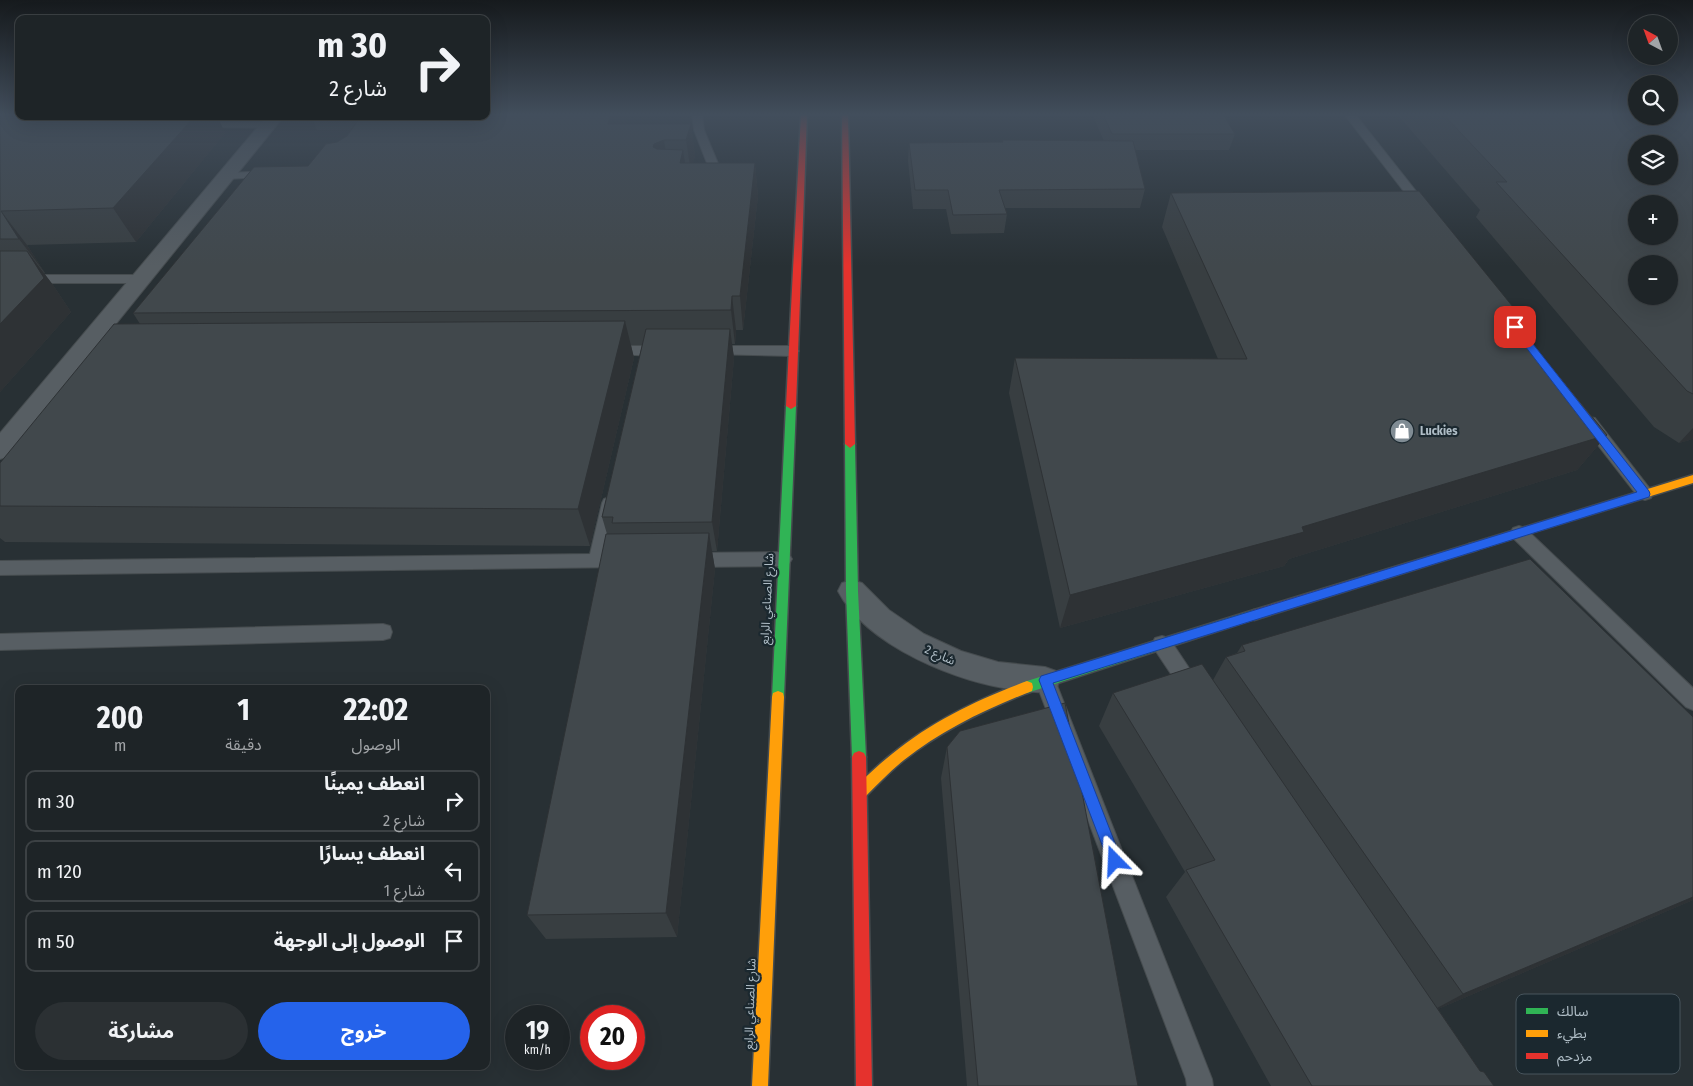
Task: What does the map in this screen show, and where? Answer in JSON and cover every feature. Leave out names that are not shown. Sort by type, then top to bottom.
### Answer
[{"type":"main road","name":"شارع الصناعي الرابع","points":[[760,1086],[801,165]]},
{"type":"main road","points":[[846,165],[852,591],[860,792],[864,1086]]},
{"type":"main road","name":"شارع 2","points":[[860,792],[902,753],[948,723],[996,698],[1045,680],[1693,480]]},
{"type":"street","points":[[0,450],[90,353],[142,279],[236,165]]},
{"type":"street","name":"شارع 2","points":[[852,591],[879,619],[913,643],[946,658],[998,675],[1045,680]]},
{"type":"lane","points":[[695,178],[710,177],[716,173],[713,165]]},
{"type":"lane","points":[[1389,165],[1434,223]]},
{"type":"lane","points":[[227,176],[280,174]]},
{"type":"lane","points":[[0,279],[142,279]]},
{"type":"lane","points":[[639,370],[644,351]]},
{"type":"lane","points":[[594,352],[792,351]]},
{"type":"lane","points":[[1578,409],[1645,494]]},
{"type":"lane","points":[[597,561],[614,485]]},
{"type":"lane","points":[[1519,533],[1693,701]]},
{"type":"lane","points":[[675,560],[783,559]]},
{"type":"lane","points":[[0,568],[646,560]]},
{"type":"lane","points":[[0,642],[383,632]]},
{"type":"lane","points":[[1162,644],[1206,711]]},
{"type":"lane","points":[[1045,680],[1199,1079],[1200,1086]]},
{"type":"building","points":[[0,165],[152,165],[113,208],[1,211],[19,239],[0,239]]},
{"type":"building","points":[[755,165],[740,296],[732,296],[731,310],[133,313],[254,167]]},
{"type":"building","points":[[912,165],[1139,165],[1145,189],[999,190],[1007,214],[953,215],[948,190],[915,190]]},
{"type":"building","points":[[1491,165],[1628,165],[1628,185],[1678,185],[1678,165],[1693,165],[1693,394],[1687,391],[1496,182],[1507,182]]},
{"type":"building","points":[[1419,191],[1522,318],[1512,318],[1607,435],[1302,527],[1304,532],[1070,595],[1015,358],[1247,359],[1171,193]]},
{"type":"building","points":[[0,251],[27,251],[44,278],[0,324]]},
{"type":"building","points":[[625,321],[578,509],[0,506],[0,463],[114,324]]},
{"type":"building","points":[[646,329],[730,329],[712,522],[612,523],[613,517],[602,517]]},
{"type":"building","points":[[709,533],[666,913],[527,915],[606,534]]},
{"type":"building","points":[[1530,559],[1693,717],[1693,897],[1463,994],[1226,657],[1245,651],[1242,645]]},
{"type":"building","points":[[1202,664],[1480,1071],[1484,1072],[1494,1086],[1312,1086],[1186,870],[1215,860],[1113,693]]},
{"type":"building","points":[[1065,703],[1138,1086],[978,1086],[947,747],[960,731]]},
{"type":"traffic: fast","points":[[778,697],[791,406]]},
{"type":"traffic: fast","points":[[850,444],[852,591],[859,757]]},
{"type":"traffic: fast","points":[[1027,687],[1254,615]]},
{"type":"traffic: slow","points":[[1473,547],[1693,479]]},
{"type":"traffic: slow","points":[[860,792],[886,767],[932,733],[994,700],[1027,687]]},
{"type":"traffic: slow","points":[[760,1086],[778,697]]},
{"type":"traffic: jam","points":[[791,406],[802,165]]},
{"type":"traffic: jam","points":[[846,165],[850,444]]},
{"type":"traffic: jam","points":[[1254,615],[1473,547]]},
{"type":"traffic: jam","points":[[859,757],[864,1086]]},
{"type":"place","name":"Luckies","points":[[1402,431]]},
{"type":"route","points":[[1115,861],[1045,680],[1645,494],[1515,327]]}]
